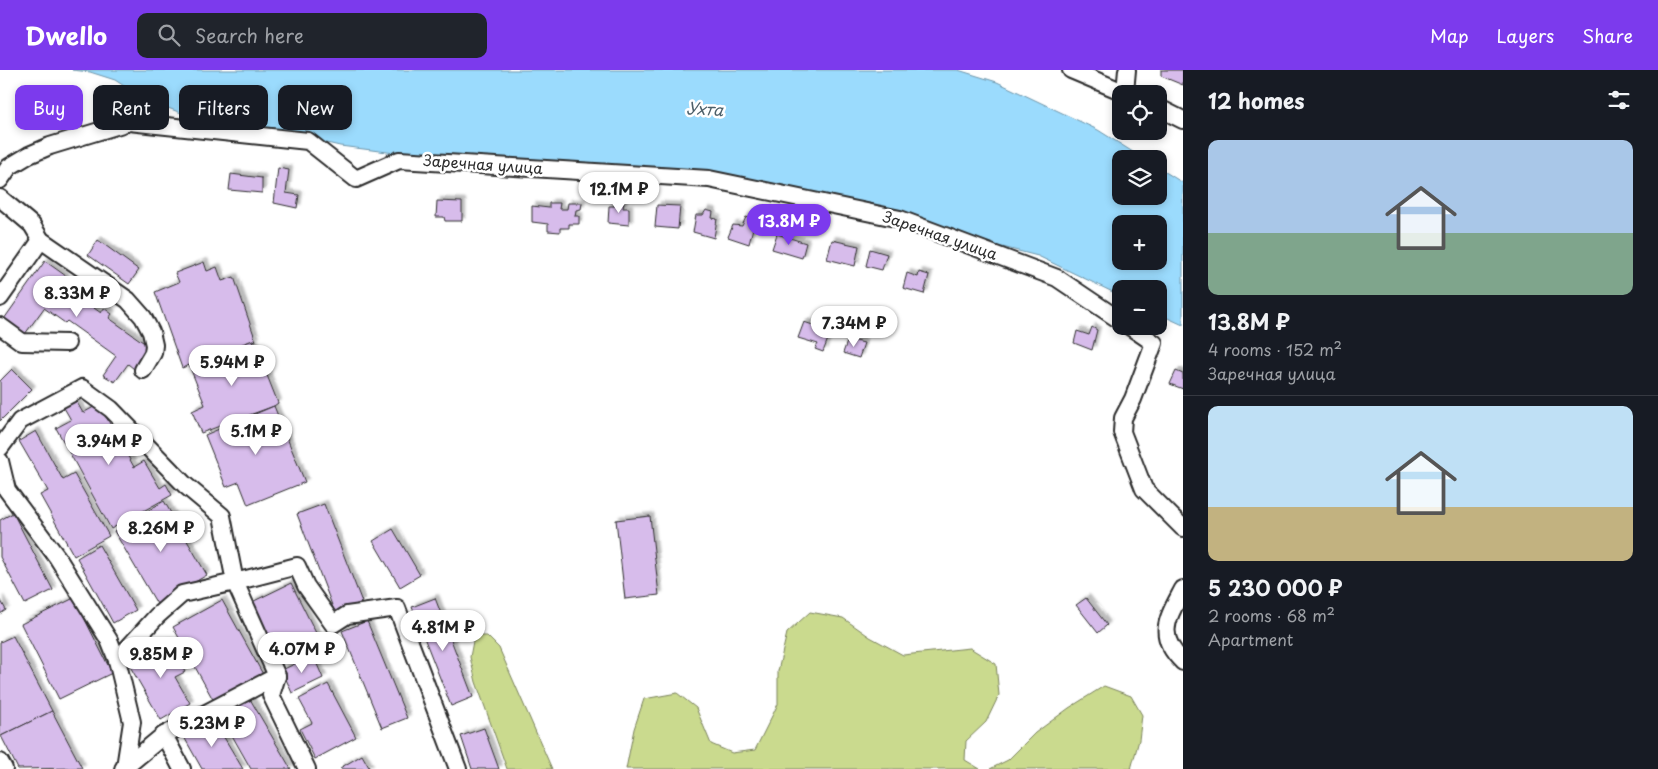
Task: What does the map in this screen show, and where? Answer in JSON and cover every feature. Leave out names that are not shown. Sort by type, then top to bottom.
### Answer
[{"type":"street","points":[[1071,70],[1112,87]]},
{"type":"street","points":[[1127,70],[1127,85]]},
{"type":"street","points":[[1167,112],[1183,120]]},
{"type":"street","name":"Заречная улица","points":[[0,180],[9,167],[29,155],[50,146],[129,122],[308,141],[356,179],[399,160],[709,179],[900,219],[1057,278],[1112,315]]},
{"type":"street","points":[[0,198],[32,225],[41,240],[128,300],[143,317],[154,345],[152,353],[142,370]]},
{"type":"street","points":[[0,298],[41,240]]},
{"type":"street","points":[[0,326],[22,342],[67,343]]},
{"type":"street","points":[[1142,335],[1154,343],[1133,399],[1123,418],[1122,432],[1144,489],[1183,528]]},
{"type":"street","points":[[0,448],[20,421],[82,388],[111,409],[185,485],[222,516],[234,582],[277,676],[271,694],[307,769]]},
{"type":"street","points":[[0,461],[7,490],[57,557],[109,640],[117,660],[132,722],[124,768]]},
{"type":"street","points":[[117,660],[157,616],[182,594],[297,566],[306,586],[333,624],[347,615],[397,608],[458,769]]},
{"type":"street","points":[[1183,589],[1167,623],[1166,635],[1176,656],[1183,662]]},
{"type":"street","points":[[124,768],[164,735],[277,676]]},
{"type":"street","points":[[164,735],[182,769]]},
{"type":"street","points":[[0,762],[4,769]]},
{"type":"green space","points":[[810,612],[843,618],[870,637],[903,655],[970,648],[996,664],[999,695],[986,722],[966,741],[965,760],[980,769],[626,769],[634,729],[644,699],[677,693],[696,708],[711,744],[732,753],[755,750],[778,704],[778,671],[787,633]]},
{"type":"green space","points":[[474,636],[487,636],[499,648],[552,769],[507,769],[476,682],[470,657]]},
{"type":"green space","points":[[1104,686],[1131,696],[1142,715],[1139,740],[1131,769],[990,769],[1008,760],[1035,733],[1069,708]]},
{"type":"water","name":"Ухта","points":[[72,70],[958,70],[997,82],[1098,130],[1130,150],[1112,150],[1112,205],[1167,205],[1167,173],[1183,183],[1183,325],[1167,318],[1167,280],[1112,280],[1112,292],[1038,256],[777,190],[403,154],[340,146],[287,134],[252,130],[268,130],[268,85],[179,85],[179,112],[169,108],[169,85],[123,85],[115,80],[90,72]]},
{"type":"building","points":[[1161,70],[1183,70],[1183,85],[1161,76]]},
{"type":"building","points":[[278,168],[289,170],[286,193],[299,195],[297,208],[274,203]]},
{"type":"building","points":[[231,174],[262,178],[262,193],[229,190]]},
{"type":"building","points":[[437,201],[462,202],[462,221],[445,221],[444,217],[436,217]]},
{"type":"building","points":[[615,201],[624,203],[623,208],[629,208],[629,225],[608,223],[609,206],[615,206]]},
{"type":"building","points":[[549,203],[560,203],[559,209],[567,209],[568,203],[582,203],[581,209],[576,210],[575,216],[579,216],[579,224],[569,224],[569,228],[560,228],[560,232],[548,231],[548,224],[532,222],[532,206],[549,208]]},
{"type":"building","points":[[657,205],[680,206],[678,229],[655,227]]},
{"type":"building","points":[[706,210],[713,212],[712,218],[717,219],[714,238],[693,232],[696,215],[703,215]]},
{"type":"building","points":[[746,217],[755,220],[749,244],[728,237],[733,225],[742,226]]},
{"type":"building","points":[[777,234],[806,243],[802,258],[772,249]]},
{"type":"building","points":[[98,240],[139,270],[129,284],[88,255]]},
{"type":"building","points":[[832,240],[859,246],[855,266],[827,259]]},
{"type":"building","points":[[870,249],[887,254],[882,270],[866,266]]},
{"type":"building","points":[[45,261],[66,276],[61,284],[84,301],[93,289],[102,296],[94,308],[101,313],[104,308],[112,314],[109,318],[150,347],[134,369],[128,364],[115,382],[103,375],[116,356],[67,321],[65,323],[44,308],[25,334],[4,319]]},
{"type":"building","points":[[204,262],[207,271],[217,267],[222,281],[234,277],[256,341],[253,340],[182,368],[155,292],[179,282],[175,273]]},
{"type":"building","points":[[919,272],[929,275],[924,294],[903,288],[907,273],[918,277]]},
{"type":"building","points":[[804,322],[831,331],[823,352],[815,349],[818,344],[798,338]]},
{"type":"building","points":[[1092,327],[1097,330],[1092,350],[1074,343],[1077,331],[1089,335]]},
{"type":"building","points":[[848,339],[864,343],[859,358],[843,353]]},
{"type":"building","points":[[253,340],[278,403],[201,433],[192,411],[205,405],[189,365]]},
{"type":"building","points":[[12,369],[32,389],[0,421],[0,381]]},
{"type":"building","points":[[1176,371],[1183,374],[1183,389],[1170,384]]},
{"type":"building","points":[[75,399],[83,413],[99,404],[134,467],[144,461],[160,488],[166,484],[172,495],[111,529],[56,428],[71,420],[63,406]]},
{"type":"building","points":[[274,406],[305,482],[248,505],[239,482],[226,487],[205,435]]},
{"type":"building","points":[[36,431],[63,480],[74,474],[109,536],[74,556],[40,495],[48,491],[19,441]]},
{"type":"building","points":[[164,501],[207,575],[157,604],[114,531]]},
{"type":"building","points":[[324,504],[362,602],[335,613],[297,514]]},
{"type":"building","points":[[13,513],[53,590],[25,604],[0,557],[0,520]]},
{"type":"building","points":[[650,516],[659,595],[625,599],[616,520]]},
{"type":"building","points":[[393,529],[420,575],[400,587],[373,541]]},
{"type":"building","points":[[99,545],[136,610],[113,623],[77,558]]},
{"type":"building","points":[[291,583],[318,637],[279,656],[252,602]]},
{"type":"building","points":[[74,598],[112,673],[59,699],[21,624]]},
{"type":"building","points":[[435,598],[473,697],[451,706],[412,607]]},
{"type":"building","points":[[1086,598],[1107,625],[1098,633],[1076,605]]},
{"type":"building","points":[[0,599],[6,610],[0,614]]},
{"type":"building","points":[[222,600],[265,678],[216,705],[173,627]]},
{"type":"building","points":[[367,621],[407,718],[382,728],[342,631]]},
{"type":"building","points":[[13,636],[52,711],[1,736],[0,642]]},
{"type":"building","points":[[167,641],[185,672],[175,677],[190,703],[161,720],[128,663]]},
{"type":"building","points":[[313,655],[323,678],[292,693],[282,670]]},
{"type":"building","points":[[328,684],[356,737],[315,759],[300,729],[312,723],[299,699]]},
{"type":"building","points":[[250,699],[291,769],[251,769],[221,716]]},
{"type":"building","points":[[52,711],[82,768],[18,769],[1,736]]},
{"type":"building","points":[[213,719],[243,769],[202,769],[184,737]]},
{"type":"building","points":[[484,728],[499,769],[472,769],[461,736]]},
{"type":"building","points":[[362,755],[370,769],[340,768]]}]
